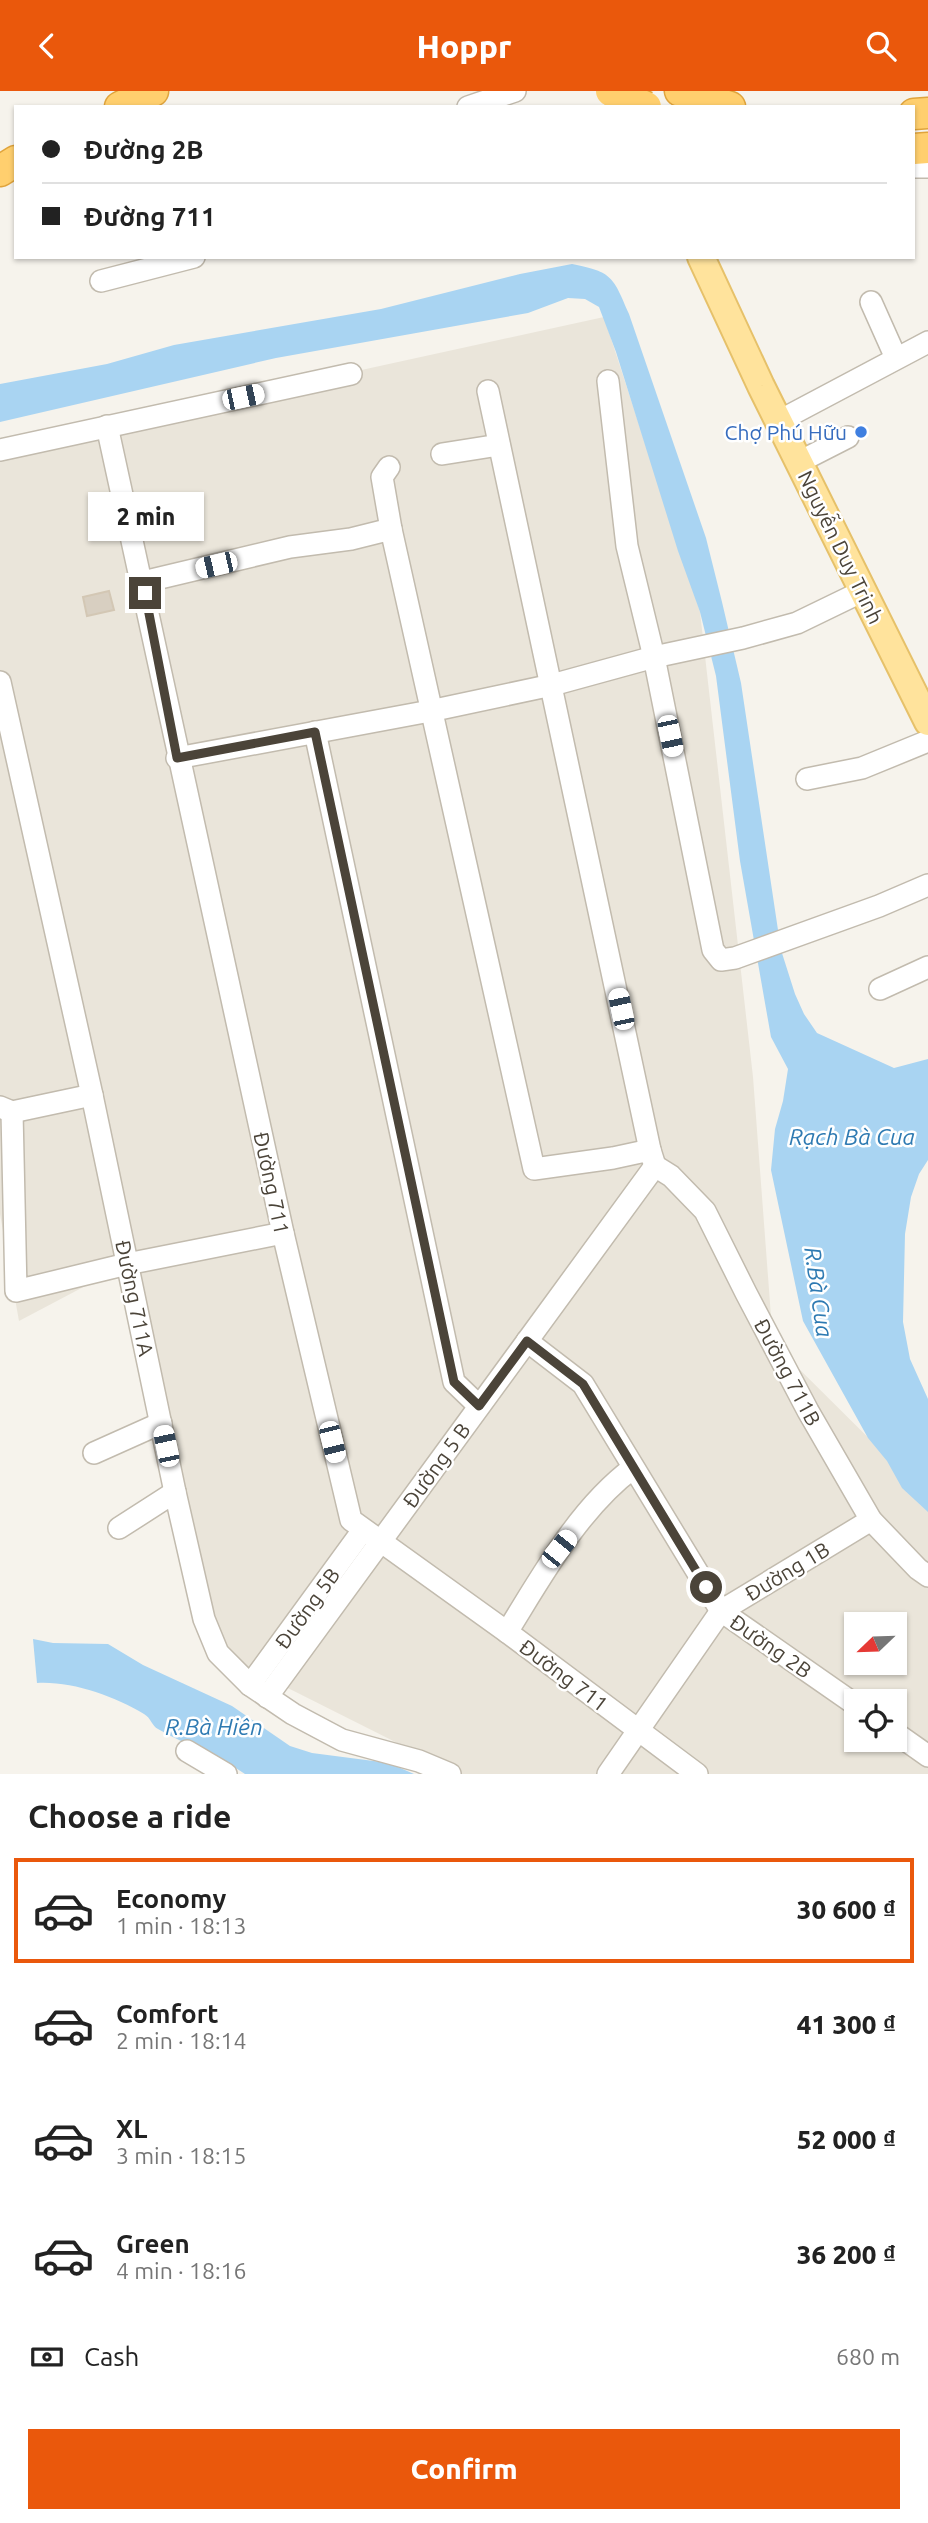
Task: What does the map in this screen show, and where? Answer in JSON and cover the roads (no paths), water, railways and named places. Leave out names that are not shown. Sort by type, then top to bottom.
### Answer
[{"type":"highway","points":[[124,105],[153,91]]},
{"type":"highway","points":[[611,91],[642,105]]},
{"type":"highway","points":[[680,91],[724,105]]},
{"type":"main road","name":"Nguyễn Duy Trinh","points":[[702,259],[928,722]]},
{"type":"street","points":[[474,105],[515,91]]},
{"type":"street","points":[[101,281],[186,259]]},
{"type":"street","points":[[871,302],[896,358]]},
{"type":"street","points":[[779,421],[928,342]]},
{"type":"street","points":[[0,450],[351,374]]},
{"type":"street","points":[[608,381],[627,546],[664,656],[710,944],[721,960],[736,958],[928,885]]},
{"type":"street","points":[[389,467],[382,477],[391,529],[534,1169],[613,1158],[653,1158],[488,391]]},
{"type":"street","name":"Đường 711","points":[[107,426],[143,582],[177,758],[231,990],[283,1233],[351,1520],[507,1632],[696,1774]]},
{"type":"street","points":[[799,462],[848,437]]},
{"type":"street","points":[[442,454],[499,445]]},
{"type":"street","points":[[143,582],[290,547],[351,539],[391,529]]},
{"type":"street","points":[[177,758],[430,711],[552,685],[797,623],[863,591]]},
{"type":"street","name":"Đường 711A","points":[[0,682],[92,1095],[175,1492],[204,1619],[218,1653],[259,1691],[293,1714],[341,1740],[419,1761],[450,1774]]},
{"type":"street","points":[[315,732],[454,1382],[479,1406]]},
{"type":"street","points":[[807,779],[862,768],[928,741]]},
{"type":"street","points":[[880,989],[928,967]]},
{"type":"street","points":[[92,1095],[6,1110],[16,1291],[127,1264],[283,1233]]},
{"type":"street","name":"Đường 5 B","points":[[372,1536],[479,1406],[653,1158]]},
{"type":"street","name":"Đường 711B","points":[[653,1158],[705,1211],[808,1411],[871,1520],[928,1576]]},
{"type":"street","name":"Đường 2B","points":[[527,1341],[583,1384],[721,1611],[844,1697]]},
{"type":"street","points":[[94,1453],[161,1423]]},
{"type":"street","points":[[507,1632],[559,1549],[613,1483],[633,1468]]},
{"type":"street","points":[[119,1528],[175,1492]]},
{"type":"street","name":"Đường 1B","points":[[608,1774],[721,1611],[871,1520]]},
{"type":"street","name":"Đường 5B","points":[[259,1691],[372,1536]]},
{"type":"street","points":[[907,1741],[928,1756]]},
{"type":"street","points":[[187,1751],[226,1774]]},
{"type":"water","points":[[572,264],[604,274],[619,292],[706,538],[741,683],[781,950],[795,994],[817,1033],[894,1068],[928,1059],[928,1160],[919,1174],[911,1197],[905,1234],[903,1322],[910,1359],[928,1399],[928,1512],[902,1488],[887,1461],[868,1438],[803,1321],[771,1170],[775,1129],[788,1069],[771,1037],[740,861],[716,676],[700,612],[599,307],[585,299],[568,298],[528,313],[276,358],[0,422],[0,384],[107,364],[174,345],[381,309],[520,274]]},
{"type":"water","name":"R.Bà Hiên","points":[[33,1639],[53,1643],[108,1644],[143,1665],[232,1706],[290,1746],[312,1753],[389,1763],[414,1774],[245,1774],[158,1729],[146,1716],[120,1701],[78,1687],[37,1683]]},
{"type":"place","name":"Chợ Phú Hữu","points":[[861,432]]},
{"type":"water label","name":"Rạch Bà Cua","points":[[852,1136]]},
{"type":"water label","name":"R.Bà Cua","points":[[819,1292]]}]
